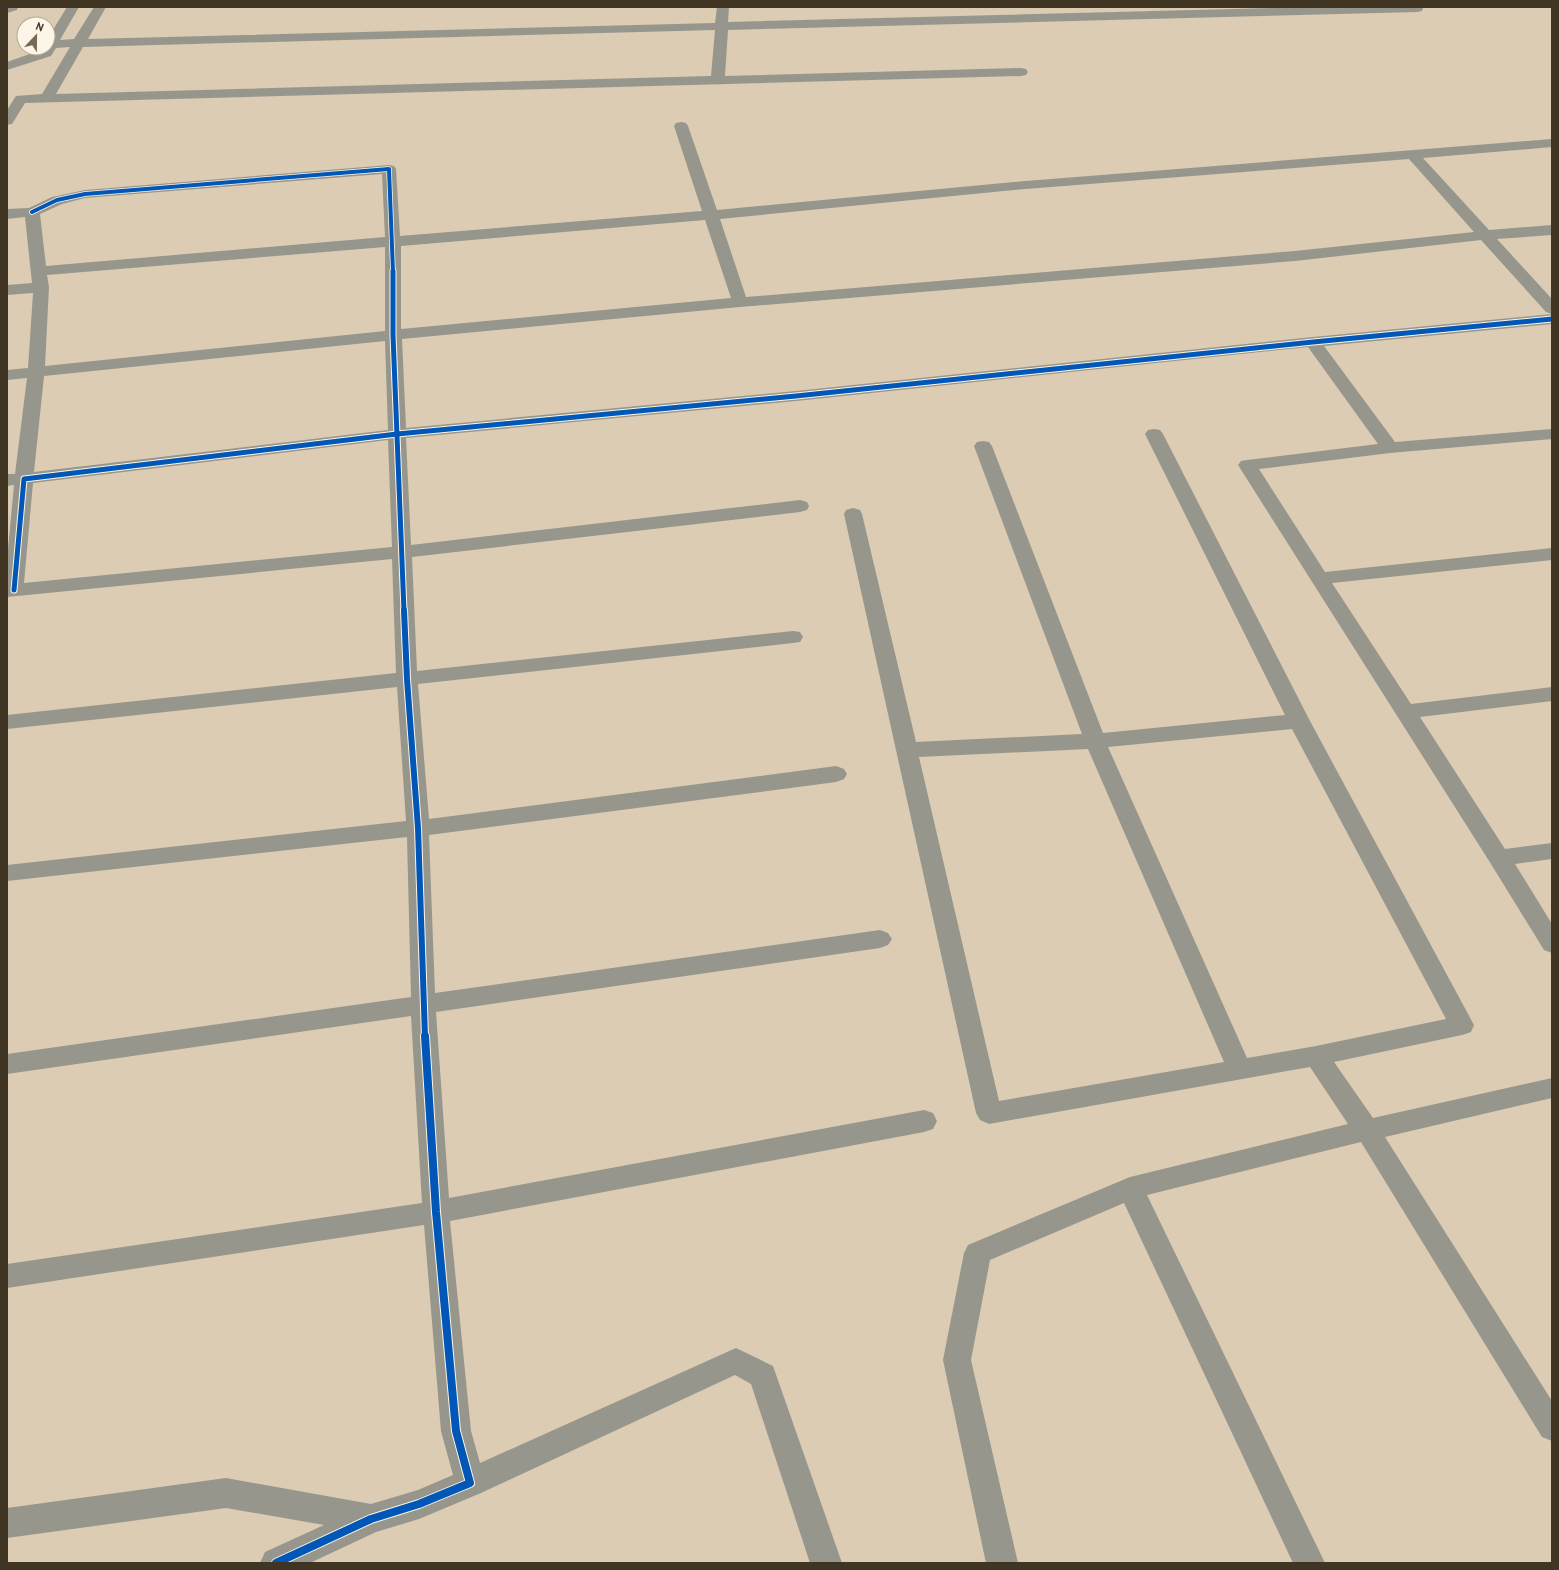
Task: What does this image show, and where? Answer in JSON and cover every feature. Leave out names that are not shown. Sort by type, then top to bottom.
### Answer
[{"type":"street","points":[[7,9],[12,7]]},
{"type":"street","points":[[56,36],[74,7]]},
{"type":"street","points":[[46,99],[100,7]]},
{"type":"street","points":[[718,80],[723,7]]},
{"type":"street","points":[[56,44],[1417,8]]},
{"type":"street","points":[[7,66],[37,56]]},
{"type":"street","points":[[7,121],[21,99],[1021,72]]},
{"type":"street","points":[[681,126],[740,302]]},
{"type":"street","points":[[7,290],[40,279],[393,241],[711,215],[1022,186],[1552,143]]},
{"type":"street","points":[[1413,155],[1552,309]]},
{"type":"street","points":[[7,214],[32,212],[57,200],[85,194],[389,169],[393,241],[393,335],[397,434],[407,679],[418,828],[423,1005],[436,1212],[456,1431],[470,1483]]},
{"type":"street","points":[[32,212],[40,279],[36,372],[15,479],[11,591],[402,552],[800,506]]},
{"type":"street","points":[[7,375],[393,335],[740,302],[1295,256],[1484,235],[1552,230]]},
{"type":"street","points":[[15,479],[397,434],[796,396],[1313,342],[1552,319]]},
{"type":"street","points":[[1313,342],[1390,448]]},
{"type":"street","points":[[853,514],[989,1114],[1316,1056],[1462,1025],[1299,721],[1154,434]]},
{"type":"street","points":[[1552,434],[1390,448],[1247,465],[1321,578],[1552,944]]},
{"type":"street","points":[[983,446],[1094,741],[1240,1070]]},
{"type":"street","points":[[1321,578],[1552,554]]},
{"type":"street","points":[[7,722],[793,638]]},
{"type":"street","points":[[1406,712],[1552,694]]},
{"type":"street","points":[[906,750],[1094,741],[1299,721]]},
{"type":"street","points":[[7,873],[418,828],[836,774]]},
{"type":"street","points":[[1499,858],[1552,852]]},
{"type":"street","points":[[7,1064],[880,938]]},
{"type":"street","points":[[1316,1056],[1367,1130],[1552,1428]]},
{"type":"street","points":[[1002,1563],[957,1360],[978,1253],[1130,1188],[1367,1130],[1552,1088]]},
{"type":"street","points":[[7,1276],[436,1212],[924,1121]]},
{"type":"street","points":[[1130,1188],[1309,1563]]},
{"type":"street","points":[[276,1563],[370,1519],[419,1504],[470,1483],[736,1361],[763,1375],[826,1563]]},
{"type":"street","points":[[7,1523],[226,1493],[370,1519]]},
{"type":"cycle path","points":[[32,212],[57,200],[85,194],[389,169],[393,241],[393,335],[397,434],[407,679],[418,828],[423,1005],[436,1212],[456,1431],[470,1483],[419,1504],[371,1519],[276,1563]]},
{"type":"cycle path","points":[[14,590],[24,479],[397,434],[796,396],[1313,342],[1552,319]]}]
